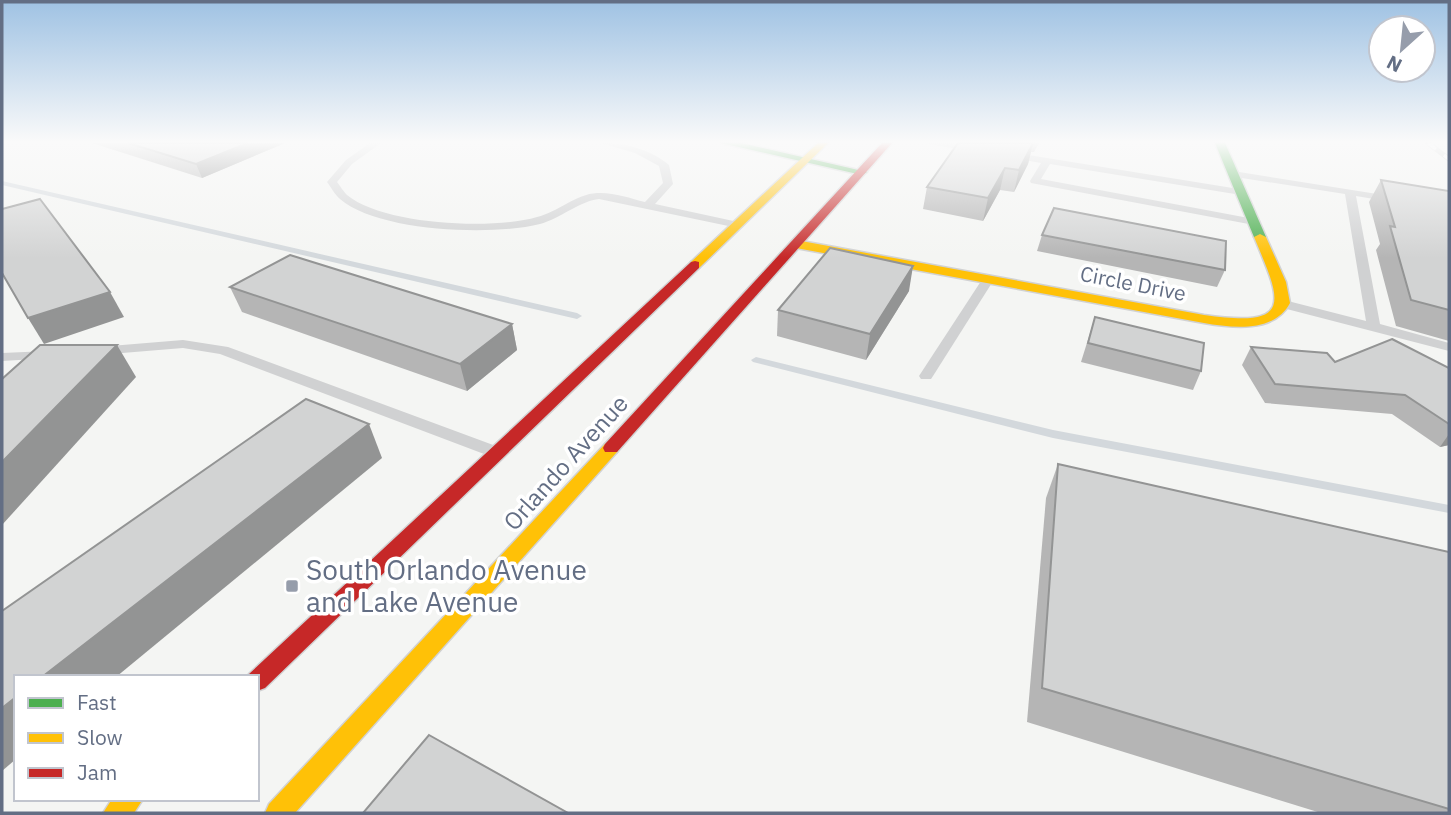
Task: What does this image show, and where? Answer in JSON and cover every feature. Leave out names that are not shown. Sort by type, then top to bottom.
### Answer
[{"type":"main road","name":"Orlando Avenue","points":[[259,679],[783,181]]},
{"type":"main road","name":"Orlando Avenue","points":[[278,813],[854,181]]},
{"type":"main road","points":[[1236,181],[1283,290],[1284,304]]},
{"type":"main road","name":"Circle Drive","points":[[796,244],[1223,322],[1254,323],[1278,315],[1284,304]]},
{"type":"main road","points":[[116,813],[129,801]]},
{"type":"lane","points":[[333,181],[339,194],[351,204],[381,215],[452,224],[514,225],[557,214],[594,196],[738,225]]},
{"type":"lane","points":[[647,205],[668,184],[667,181]]},
{"type":"lane","points":[[1035,181],[1254,222]]},
{"type":"lane","points":[[1175,181],[1241,192]]},
{"type":"lane","points":[[1279,181],[1402,201]]},
{"type":"lane","points":[[1350,192],[1374,327]]},
{"type":"lane","points":[[926,376],[989,278]]},
{"type":"lane","points":[[1284,304],[1449,347]]},
{"type":"lane","points":[[88,352],[183,344],[223,350],[499,453]]},
{"type":"lane","points":[[2,358],[61,354]]},
{"type":"building","points":[[931,181],[998,181],[988,198],[927,187]]},
{"type":"building","points":[[1381,181],[1449,191],[1449,310],[1411,300],[1390,226],[1395,227]]},
{"type":"building","points":[[40,199],[110,292],[28,318],[2,273],[2,209]]},
{"type":"building","points":[[1054,208],[1226,241],[1225,270],[1042,235]]},
{"type":"building","points":[[830,248],[913,266],[870,334],[778,310]]},
{"type":"building","points":[[290,255],[512,324],[460,364],[230,287]]},
{"type":"building","points":[[1095,317],[1204,343],[1201,371],[1088,343]]},
{"type":"building","points":[[1392,339],[1449,368],[1449,424],[1405,395],[1275,384],[1251,347],[1327,353],[1335,362]]},
{"type":"building","points":[[40,345],[117,345],[2,462],[2,379]]},
{"type":"building","points":[[306,399],[369,424],[45,675],[14,675],[14,699],[2,708],[2,611]]},
{"type":"building","points":[[1058,464],[1449,552],[1449,809],[1042,688]]},
{"type":"building","points":[[429,735],[568,813],[363,813]]},
{"type":"waterway","points":[[2,183],[577,316]]},
{"type":"waterway","points":[[756,360],[1053,434],[1449,509]]},
{"type":"traffic: fast","points":[[1236,181],[1260,237]]},
{"type":"traffic: slow","points":[[695,265],[784,181]]},
{"type":"traffic: slow","points":[[796,244],[1204,319],[1242,322],[1269,318],[1278,312],[1283,303],[1280,282],[1260,237]]},
{"type":"traffic: slow","points":[[278,813],[611,448]]},
{"type":"traffic: slow","points":[[116,813],[129,801]]},
{"type":"traffic: jam","points":[[611,448],[853,181]]},
{"type":"traffic: jam","points":[[259,679],[695,265]]},
{"type":"place","name":"South Orlando Avenue and Lake Avenue","points":[[292,586]]}]
